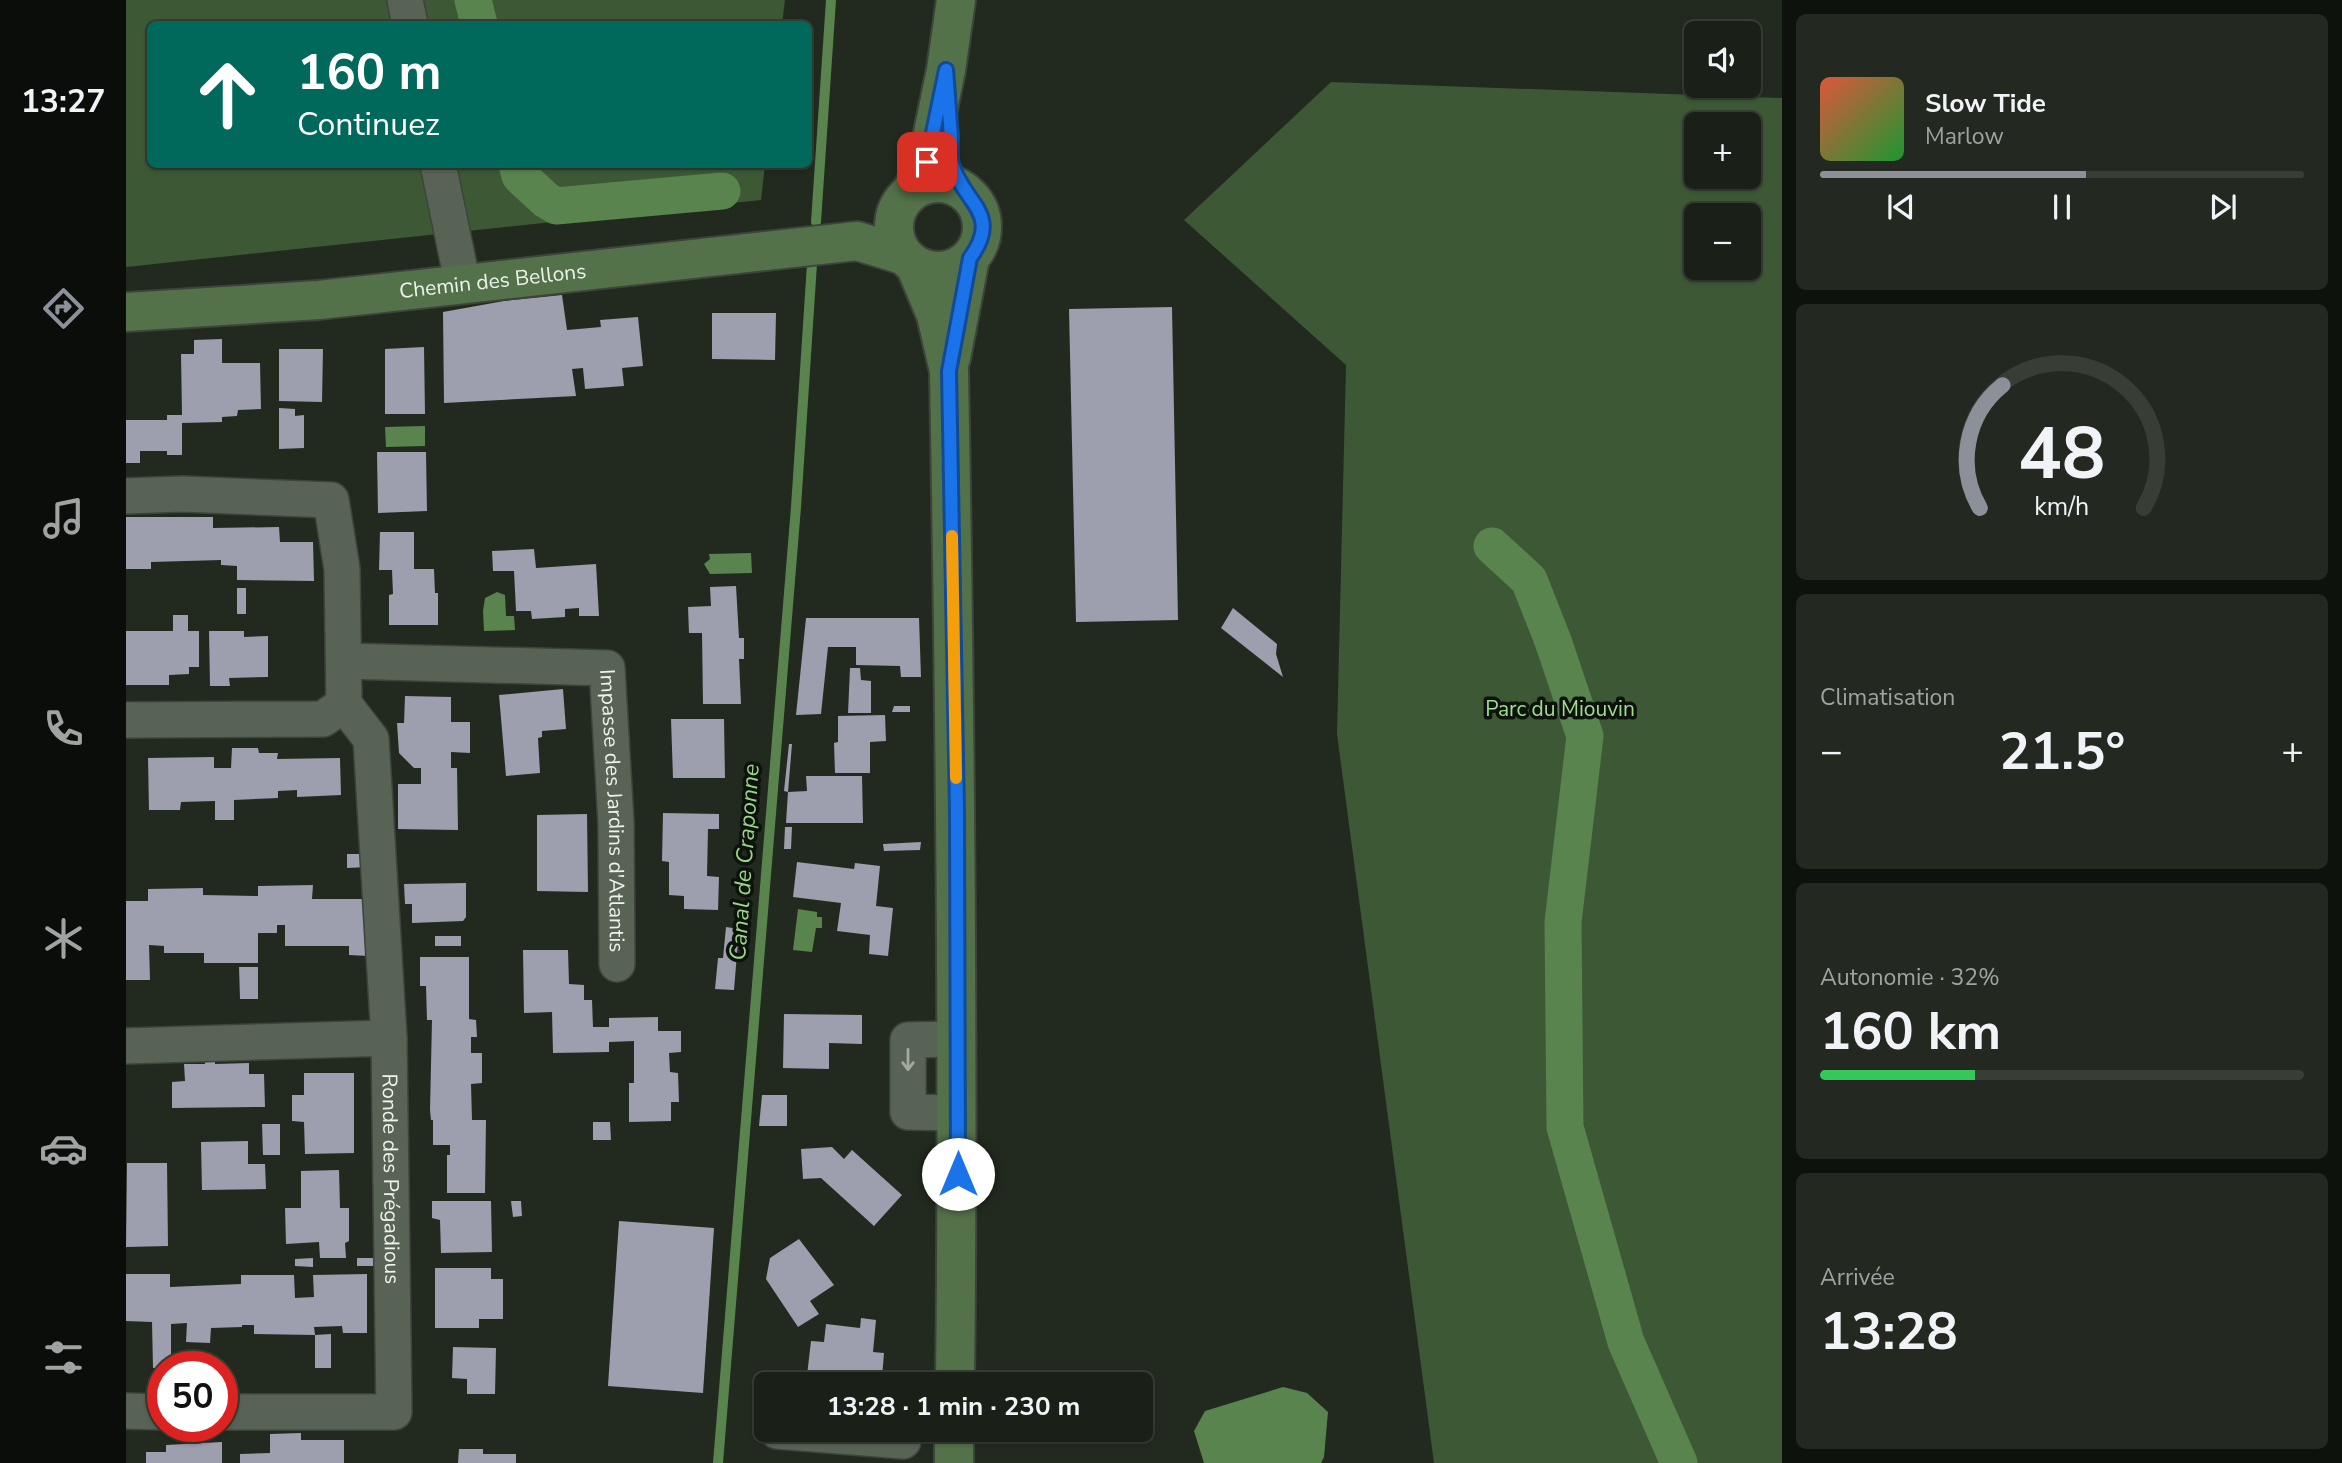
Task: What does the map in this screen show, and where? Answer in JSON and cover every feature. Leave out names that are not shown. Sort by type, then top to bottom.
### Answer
[{"type":"main road","points":[[949,371],[936,315],[909,260],[896,242],[893,228],[903,202],[927,162],[946,70],[956,0]]},
{"type":"main road","points":[[909,260],[929,271],[958,267],[970,258],[983,232],[982,217],[976,203],[966,192],[952,164],[946,70]]},
{"type":"main road","points":[[903,202],[925,184],[939,182],[966,192]]},
{"type":"main road","name":"Chemin des Bellons","points":[[857,241],[903,202]]},
{"type":"main road","name":"Chemin des Bellons","points":[[126,312],[318,300],[857,241],[909,260]]},
{"type":"main road","points":[[955,1372],[957,812],[949,371],[970,258]]},
{"type":"main road","points":[[954,1442],[954,1463]]},
{"type":"street","points":[[405,0],[409,21]]},
{"type":"street","points":[[440,168],[463,285]]},
{"type":"street","points":[[126,496],[182,494],[331,500],[342,569],[344,704],[371,739],[388,1038],[126,1046]]},
{"type":"street","name":"Impasse des Jardins d'Atlantis","points":[[344,661],[607,668],[616,823],[617,964]]},
{"type":"street","points":[[126,720],[323,719],[344,704]]},
{"type":"street","name":"Ronde des Prégadious","points":[[238,1412],[394,1412],[388,1038]]},
{"type":"street","points":[[126,1411],[147,1412]]},
{"type":"street","points":[[885,1442],[915,1445]]},
{"type":"green space","points":[[126,0],[785,0],[782,21],[147,21],[147,168],[765,168],[761,200],[126,267]]},
{"type":"green space","name":"Parc du Miouvin","points":[[1331,82],[1684,95],[1684,98],[1782,98],[1782,1463],[1434,1463],[1337,734],[1346,365],[1184,220]]},
{"type":"shaded area","points":[[425,426],[425,446],[386,447],[385,427]]},
{"type":"shaded area","points":[[751,553],[752,573],[710,574],[704,564],[710,559],[709,554]]},
{"type":"shaded area","points":[[497,592],[505,595],[506,616],[514,616],[515,630],[484,631],[485,598]]},
{"type":"shaded area","points":[[798,909],[817,912],[817,917],[822,917],[822,928],[816,928],[812,952],[793,950]]},
{"type":"shaded area","points":[[1283,1387],[1307,1393],[1328,1412],[1324,1457],[1321,1463],[1204,1463],[1194,1431],[1205,1411]]},
{"type":"building","points":[[562,295],[567,330],[601,327],[600,320],[638,317],[643,366],[622,368],[624,386],[585,389],[583,368],[572,369],[576,396],[444,403],[443,312],[504,301]]},
{"type":"building","points":[[1172,307],[1178,620],[1076,622],[1069,309]]},
{"type":"building","points":[[712,313],[776,313],[775,360],[712,359]]},
{"type":"building","points":[[222,339],[222,363],[260,363],[261,409],[238,410],[237,416],[222,417],[222,422],[182,423],[182,455],[167,455],[167,451],[140,451],[140,463],[126,463],[126,420],[167,420],[167,415],[182,415],[181,354],[194,354],[194,340]]},
{"type":"building","points":[[424,347],[425,414],[385,414],[385,349]]},
{"type":"building","points":[[279,349],[323,349],[322,402],[279,401]]},
{"type":"building","points":[[279,408],[295,409],[295,416],[304,415],[304,448],[279,449]]},
{"type":"building","points":[[377,452],[426,452],[427,511],[378,513]]},
{"type":"building","points":[[126,517],[213,517],[213,528],[279,527],[280,542],[313,542],[314,581],[237,580],[237,566],[221,565],[221,560],[151,562],[151,569],[126,569]]},
{"type":"building","points":[[380,532],[414,532],[414,569],[434,569],[435,593],[438,593],[438,625],[389,625],[389,595],[393,594],[392,570],[379,570]]},
{"type":"building","points":[[534,549],[536,568],[596,564],[599,616],[579,616],[579,608],[565,609],[565,617],[532,619],[531,611],[516,611],[514,571],[493,571],[492,551]]},
{"type":"building","points":[[736,586],[739,638],[744,638],[744,659],[739,659],[741,704],[703,704],[702,633],[689,633],[688,607],[711,606],[710,587]]},
{"type":"building","points":[[237,588],[246,588],[246,614],[237,614]]},
{"type":"building","points":[[1233,608],[1277,644],[1276,654],[1283,677],[1221,628]]},
{"type":"building","points":[[173,615],[188,615],[188,631],[199,631],[199,667],[189,667],[189,674],[169,675],[169,685],[126,685],[126,631],[173,631]]},
{"type":"building","points":[[806,618],[919,618],[921,677],[901,677],[900,666],[856,665],[856,647],[828,647],[821,714],[796,715]]},
{"type":"building","points":[[209,631],[244,631],[244,637],[268,636],[268,677],[229,678],[230,686],[210,686]]},
{"type":"building","points":[[850,668],[860,668],[861,680],[871,681],[871,713],[848,713]]},
{"type":"building","points":[[563,689],[566,729],[542,731],[542,737],[538,738],[540,773],[506,776],[499,695]]},
{"type":"building","points":[[405,696],[451,697],[451,722],[470,722],[470,753],[451,752],[451,768],[457,768],[458,830],[398,829],[398,784],[421,784],[421,768],[414,768],[399,753],[397,723],[404,723]]},
{"type":"building","points":[[894,706],[910,706],[910,712],[892,712]]},
{"type":"building","points":[[885,715],[886,741],[870,742],[870,773],[835,773],[834,743],[838,742],[838,716]]},
{"type":"building","points":[[671,719],[724,719],[725,778],[673,778]]},
{"type":"building","points":[[789,744],[792,744],[788,792],[784,791]]},
{"type":"building","points":[[232,748],[258,748],[259,753],[278,753],[277,759],[340,758],[341,795],[297,797],[297,790],[278,791],[278,798],[234,800],[234,820],[215,820],[215,801],[181,802],[180,810],[149,810],[148,758],[214,757],[214,768],[231,768]]},
{"type":"building","points":[[806,776],[862,776],[863,823],[786,823],[788,792],[807,791]]},
{"type":"building","points":[[663,813],[719,814],[719,829],[708,829],[707,876],[719,877],[718,910],[684,909],[684,896],[669,895],[669,862],[662,861]]},
{"type":"building","points":[[587,814],[588,892],[537,891],[537,815]]},
{"type":"building","points":[[785,827],[792,827],[791,849],[784,849]]},
{"type":"building","points":[[921,842],[920,850],[884,851],[883,844]]},
{"type":"building","points":[[347,854],[366,854],[367,867],[347,868]]},
{"type":"building","points":[[797,862],[854,869],[855,863],[880,866],[876,906],[893,908],[888,956],[869,954],[870,935],[837,931],[841,903],[793,897]]},
{"type":"building","points":[[466,883],[466,917],[463,921],[412,923],[412,904],[405,904],[404,884]]},
{"type":"building","points":[[313,885],[312,899],[367,899],[368,956],[349,955],[349,946],[285,946],[285,925],[277,925],[277,933],[258,933],[258,963],[204,963],[204,953],[164,953],[164,946],[149,945],[150,980],[126,980],[126,901],[148,901],[148,889],[203,888],[203,895],[258,896],[258,886]]},
{"type":"building","points":[[726,927],[739,929],[734,990],[715,989],[718,958],[723,958]]},
{"type":"building","points":[[435,936],[461,936],[461,946],[435,946]]},
{"type":"building","points":[[523,950],[568,950],[569,984],[584,985],[584,1000],[592,1000],[593,1027],[609,1027],[609,1018],[658,1017],[658,1031],[681,1031],[681,1052],[669,1053],[670,1072],[678,1073],[679,1102],[671,1102],[671,1121],[629,1122],[629,1083],[634,1083],[634,1041],[609,1042],[609,1052],[553,1053],[552,1012],[524,1013]]},
{"type":"building","points":[[420,957],[469,957],[469,1019],[476,1020],[477,1037],[471,1037],[471,1053],[482,1053],[482,1083],[471,1084],[472,1120],[486,1120],[485,1193],[447,1193],[447,1155],[450,1155],[450,1145],[433,1145],[433,1120],[430,1110],[432,1020],[427,1020],[426,986],[420,986]]},
{"type":"building","points":[[239,967],[258,967],[258,999],[240,999]]},
{"type":"building","points":[[784,1014],[862,1015],[862,1044],[829,1043],[829,1069],[783,1068]]},
{"type":"building","points":[[204,1055],[215,1056],[215,1064],[249,1063],[249,1074],[264,1074],[265,1107],[172,1108],[172,1082],[185,1081],[184,1064],[205,1064]]},
{"type":"building","points":[[304,1073],[354,1073],[354,1153],[305,1154],[304,1122],[292,1121],[292,1095],[304,1095]]},
{"type":"building","points":[[762,1095],[787,1095],[787,1126],[759,1126]]},
{"type":"building","points":[[593,1122],[610,1122],[611,1140],[593,1140]]},
{"type":"building","points":[[262,1124],[280,1124],[280,1155],[263,1155]]},
{"type":"building","points":[[248,1141],[248,1164],[265,1164],[266,1189],[202,1190],[201,1142]]},
{"type":"building","points":[[832,1147],[844,1159],[852,1150],[902,1195],[874,1226],[821,1178],[803,1179],[801,1149]]},
{"type":"building","points":[[127,1163],[167,1163],[168,1246],[126,1247]]},
{"type":"building","points":[[339,1170],[340,1208],[349,1208],[346,1258],[320,1258],[319,1242],[286,1244],[285,1208],[301,1208],[301,1171]]},
{"type":"building","points":[[432,1201],[491,1201],[492,1252],[441,1253],[440,1220],[432,1218]]},
{"type":"building","points":[[511,1201],[521,1201],[522,1216],[513,1217]]},
{"type":"building","points":[[619,1221],[714,1228],[703,1393],[608,1386]]},
{"type":"building","points":[[799,1239],[834,1285],[810,1301],[819,1314],[798,1327],[766,1279],[770,1258]]},
{"type":"building","points":[[313,1258],[313,1267],[295,1266],[295,1259]]},
{"type":"building","points":[[357,1258],[382,1258],[382,1266],[357,1266]]},
{"type":"building","points":[[435,1268],[491,1268],[491,1279],[503,1279],[503,1319],[479,1319],[479,1328],[435,1328]]},
{"type":"building","points":[[126,1274],[170,1274],[170,1287],[241,1284],[241,1275],[294,1275],[295,1298],[314,1297],[313,1275],[367,1274],[367,1333],[343,1333],[342,1326],[314,1327],[315,1335],[254,1334],[254,1325],[242,1325],[211,1328],[210,1343],[186,1342],[187,1323],[171,1324],[171,1351],[153,1351],[152,1322],[126,1321]]},
{"type":"building","points":[[861,1318],[876,1320],[873,1352],[884,1353],[882,1372],[807,1372],[811,1341],[824,1342],[826,1324],[860,1328]]},
{"type":"building","points":[[331,1334],[331,1368],[315,1368],[315,1335]]},
{"type":"building","points":[[453,1347],[496,1348],[495,1394],[467,1394],[467,1379],[452,1378]]},
{"type":"building","points":[[301,1433],[301,1440],[344,1440],[344,1463],[240,1463],[240,1454],[270,1453],[270,1434]]},
{"type":"building","points":[[222,1442],[222,1463],[146,1463],[146,1452],[166,1452],[166,1445]]},
{"type":"building","points":[[459,1449],[483,1449],[483,1454],[516,1454],[516,1463],[458,1463]]},
{"type":"waterway","points":[[473,0],[478,21]]},
{"type":"waterway","name":"Canal de Craponne","points":[[816,222],[831,0]]},
{"type":"waterway","points":[[518,168],[520,176],[556,206],[722,191]]},
{"type":"waterway","name":"Canal de Craponne","points":[[718,1463],[796,507],[812,264]]},
{"type":"waterway","points":[[1492,546],[1529,580],[1585,736],[1563,922],[1565,1127],[1626,1342],[1679,1463]]},
{"type":"slow traffic","points":[[952,536],[956,778]]},
{"type":"route","points":[[927,162],[946,70],[952,164],[966,192],[976,203],[982,217],[983,232],[970,258],[949,371],[957,812],[958,1174]]}]
